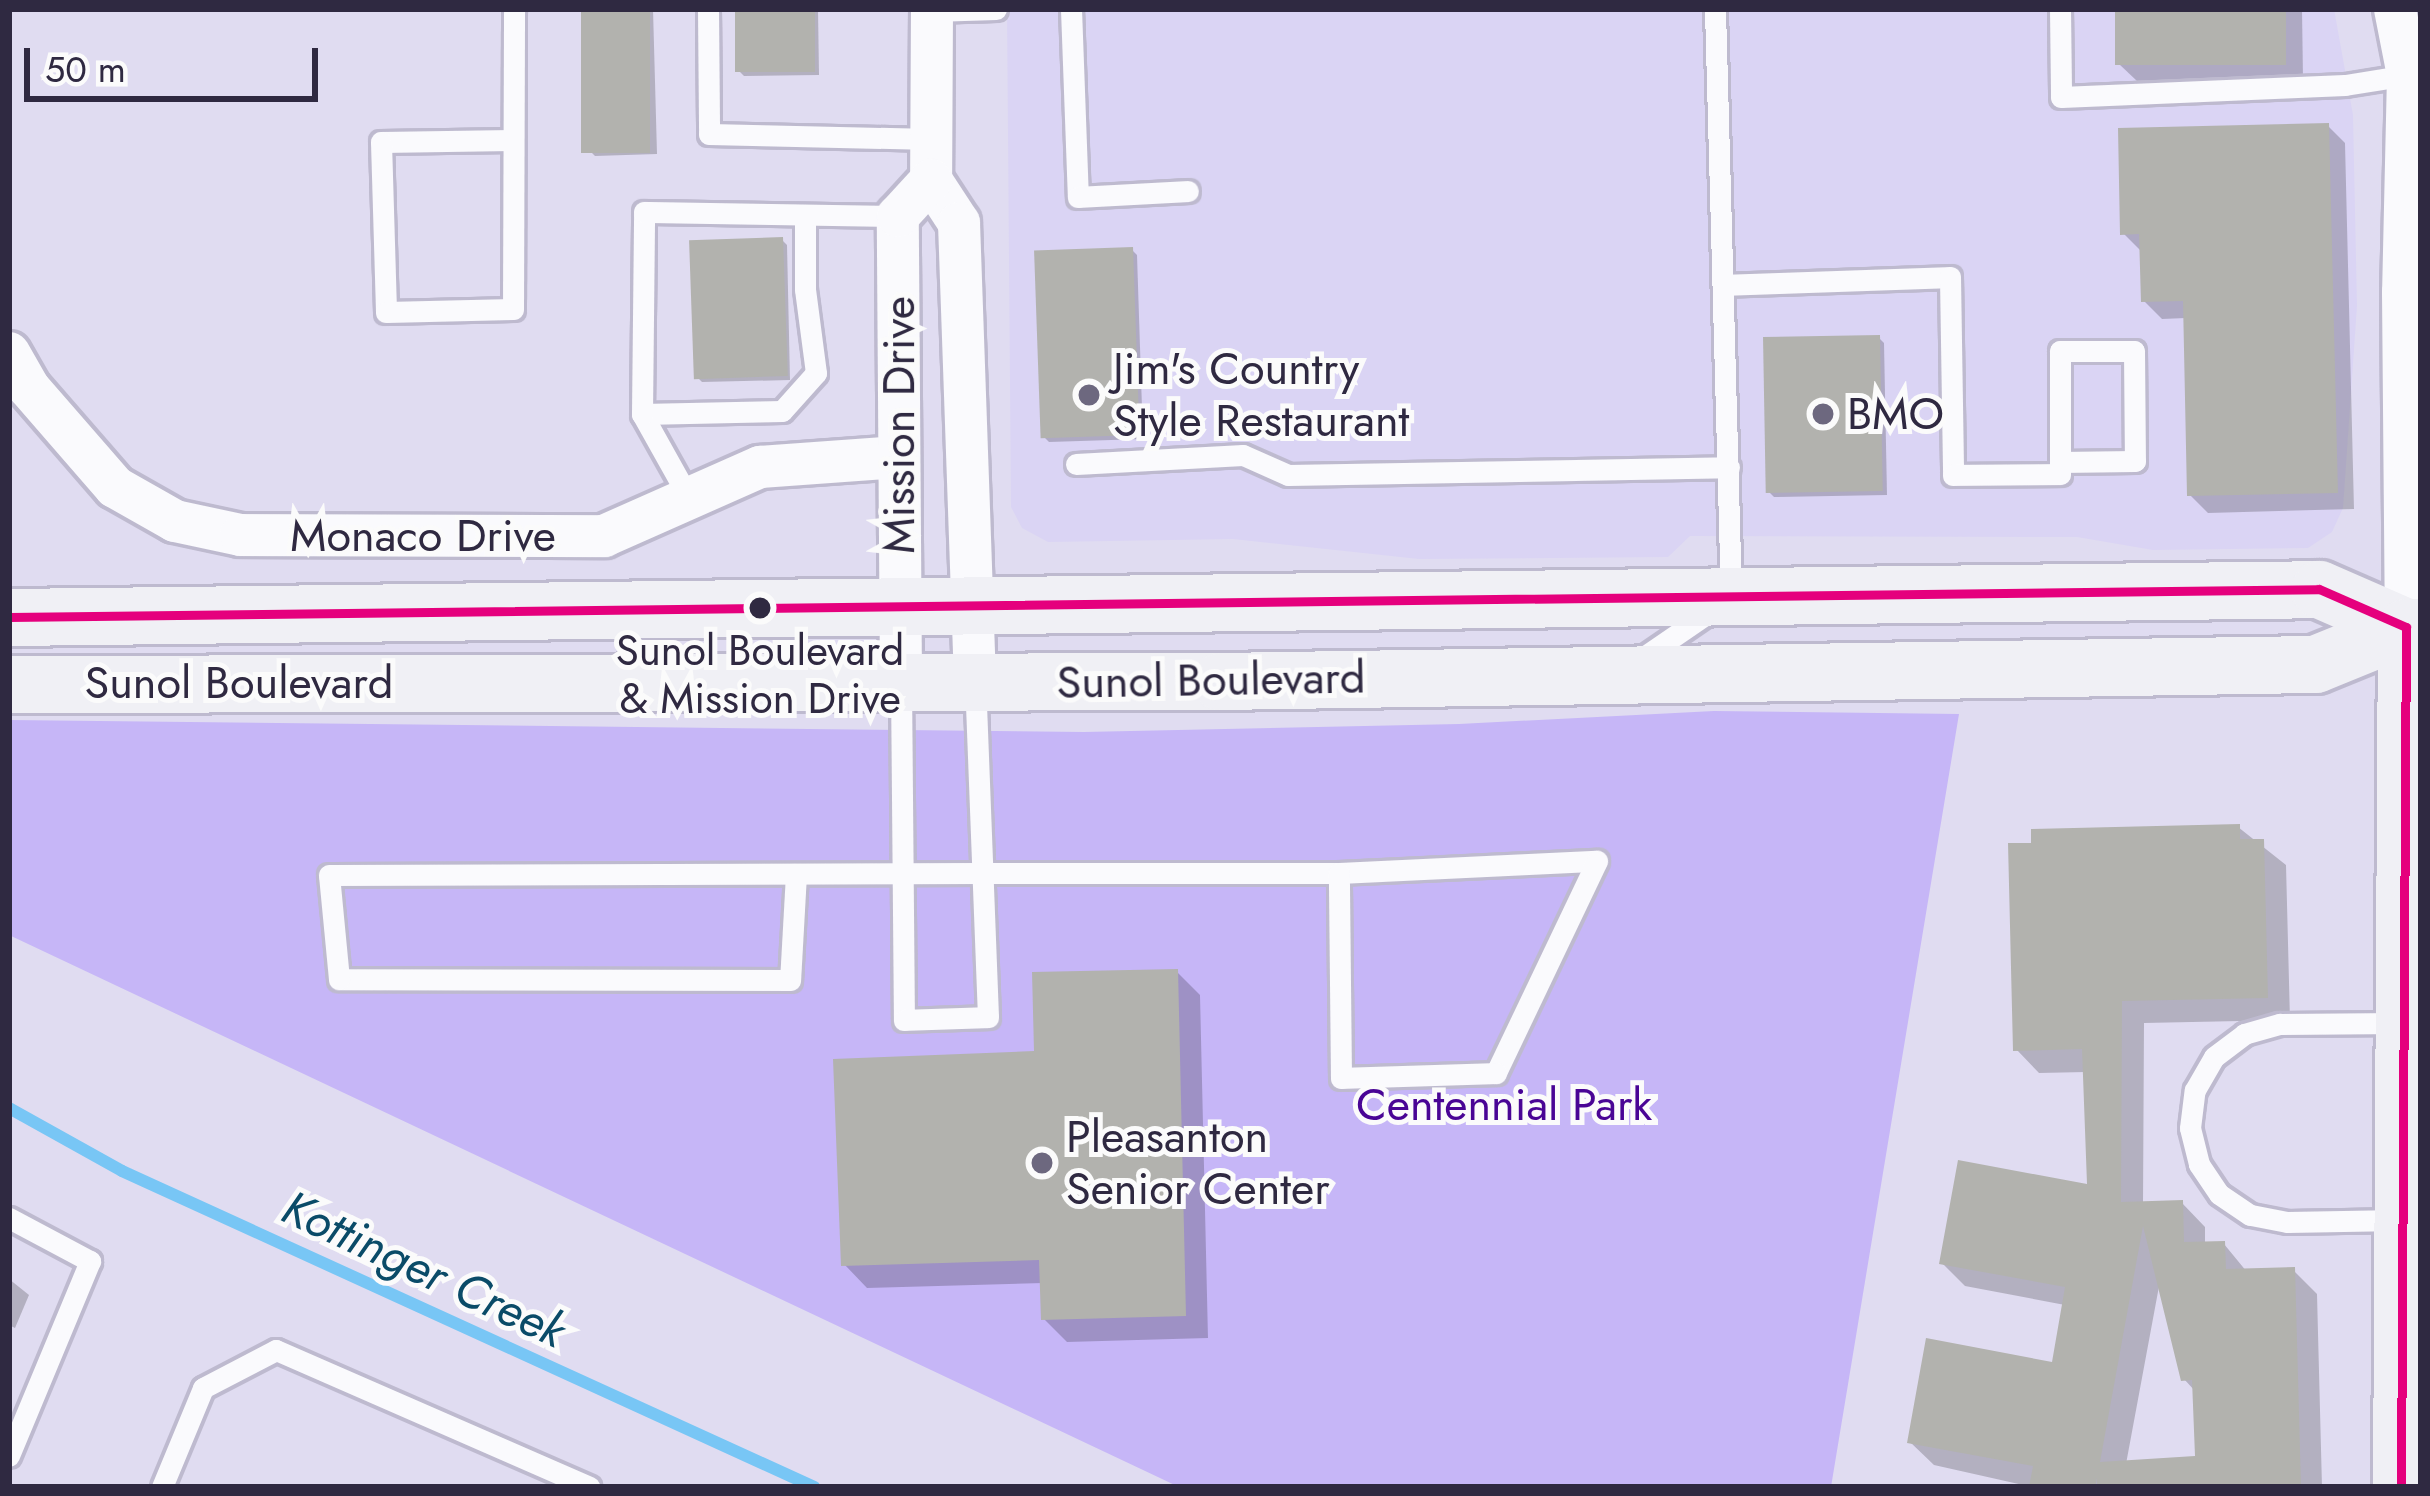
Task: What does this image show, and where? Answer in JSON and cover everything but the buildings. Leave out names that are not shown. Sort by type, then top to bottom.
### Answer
[{"type":"main road","name":"Sunol Boulevard","points":[[9,617],[2319,589],[2414,627]]},
{"type":"main road","name":"Sunol Boulevard","points":[[9,683],[975,682],[2315,664],[2414,627]]},
{"type":"main road","points":[[2402,1487],[2401,1023],[2414,627]]},
{"type":"street","points":[[2395,9],[2415,74],[2414,627]]},
{"type":"street","name":"Mission Drive","points":[[932,10],[931,160],[959,224],[975,682]]},
{"type":"street","points":[[898,216],[931,160]]},
{"type":"street","name":"Mission Drive","points":[[898,216],[901,682]]},
{"type":"street","name":"Monaco Drive","points":[[9,353],[29,388],[115,487],[175,521],[241,535],[604,536],[760,467],[899,457]]},
{"type":"lane","points":[[512,140],[381,142],[386,312],[513,309],[514,9]]},
{"type":"lane","points":[[708,9],[709,134],[931,160]]},
{"type":"lane","points":[[932,10],[996,9]]},
{"type":"lane","points":[[1071,9],[1078,197],[1188,191]]},
{"type":"lane","points":[[1620,674],[1731,598],[1715,9]]},
{"type":"lane","points":[[2060,9],[2061,97],[2344,85],[2415,74]]},
{"type":"lane","points":[[689,498],[642,413],[644,212],[898,216]]},
{"type":"lane","points":[[642,413],[782,411],[816,373],[805,290],[806,215]]},
{"type":"lane","points":[[1724,285],[1950,277],[1953,475],[2060,474],[2060,462],[2060,351],[2134,351],[2135,461],[2060,462]]},
{"type":"lane","points":[[1076,464],[1243,455],[1288,475],[1729,467]]},
{"type":"lane","points":[[901,682],[904,1020],[988,1017],[975,682]]},
{"type":"lane","points":[[796,874],[790,980],[339,979],[329,875],[903,873],[1339,873],[1598,862],[1496,1072],[1342,1078],[1339,873]]},
{"type":"lane","points":[[2401,1023],[2280,1024],[2244,1034],[2214,1057],[2195,1090],[2190,1128],[2199,1164],[2219,1194],[2251,1215],[2287,1222],[2402,1220]]},
{"type":"lane","points":[[9,1218],[90,1261],[9,1456]]},
{"type":"lane","points":[[162,1487],[203,1388],[276,1350],[589,1487]]},
{"type":"shaded area","points":[[1007,9],[2334,9],[2353,115],[2357,306],[2343,508],[2332,532],[2308,548],[2153,550],[2077,537],[1690,536],[1668,557],[1419,559],[1233,539],[1048,542],[1022,528],[1011,507]]},
{"type":"green space","name":"Centennial Park","points":[[1714,711],[1959,714],[1831,1487],[1179,1487],[9,935],[9,720],[1084,732],[1459,724]]},
{"type":"waterway","name":"Kottinger Creek","points":[[9,1108],[122,1171],[814,1487]]},
{"type":"transit line","points":[[9,617],[2319,589],[2406,627]]},
{"type":"transit line","points":[[2401,1487],[2406,627]]},
{"type":"place","name":"Jim's Country Style Restaurant","points":[[1089,395]]},
{"type":"place","name":"BMO","points":[[1823,414]]},
{"type":"place","name":"Sunol Boulevard & Mission Drive","points":[[760,608]]},
{"type":"place","name":"Pleasanton Senior Center","points":[[1042,1163]]}]
